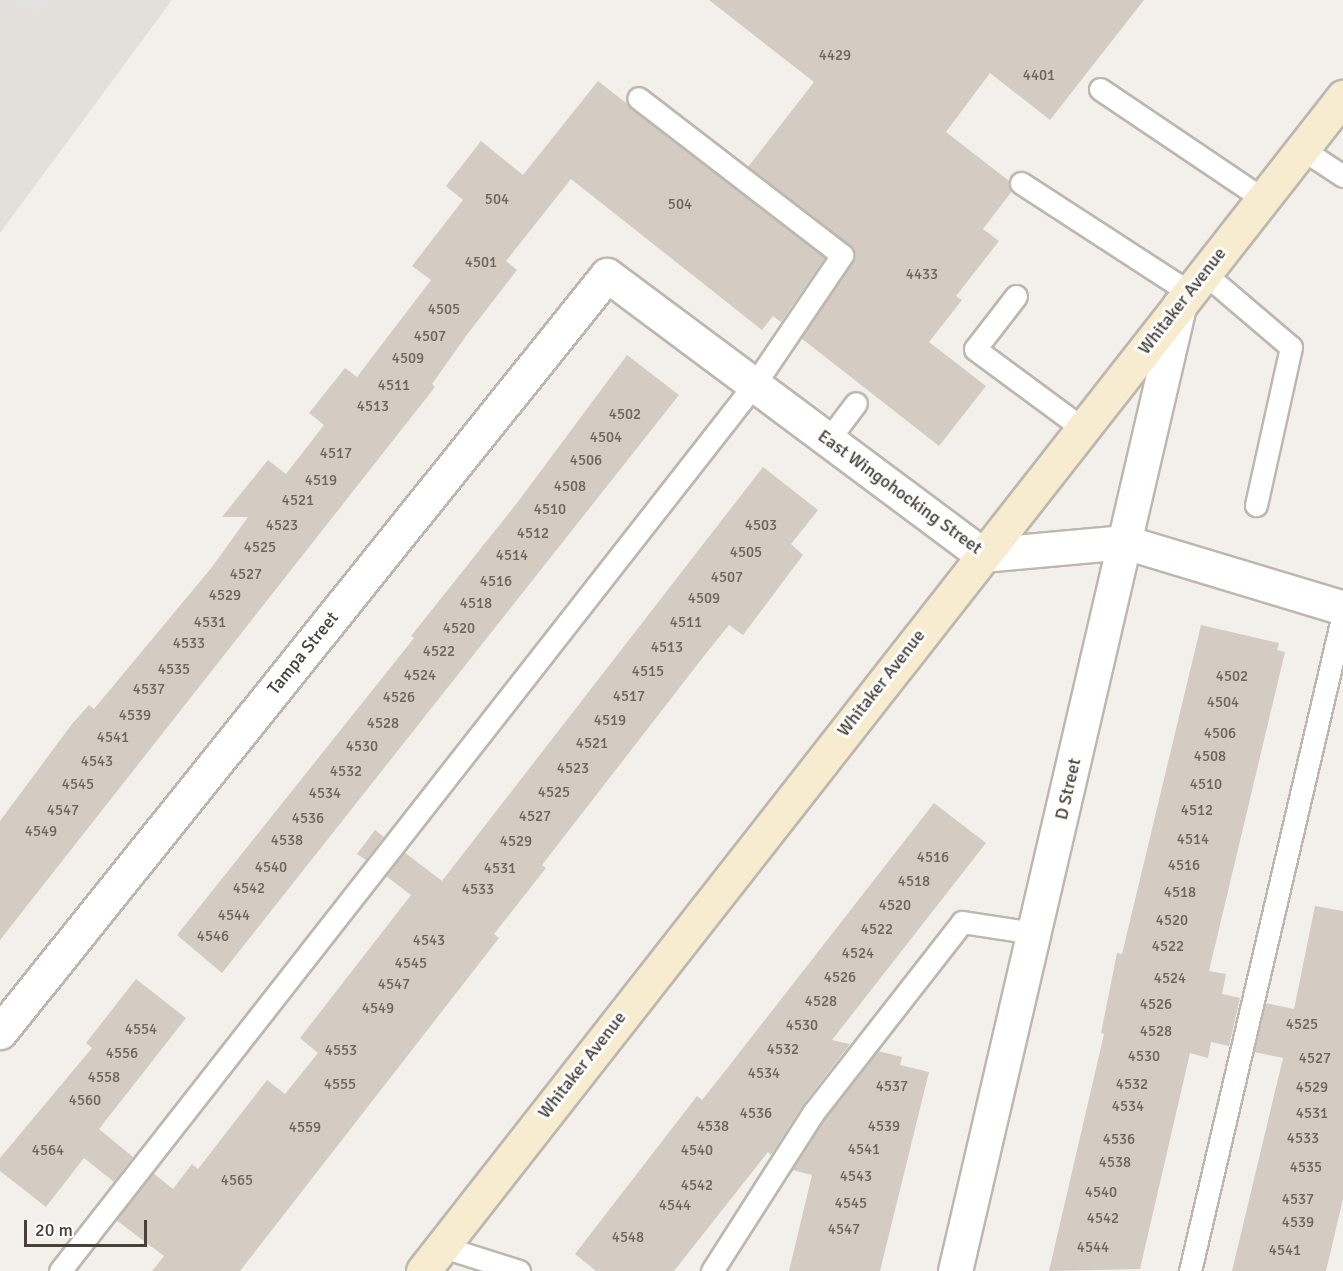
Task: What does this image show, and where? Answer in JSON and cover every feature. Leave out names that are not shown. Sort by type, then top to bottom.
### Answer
[{"type":"main road","name":"Whitaker Avenue","points":[[432,1259],[1343,97]]},
{"type":"street","name":"East Wingohocking Street","points":[[607,275],[982,555],[1125,542],[1343,608]]},
{"type":"street","name":"Tampa Street","points":[[0,1032],[607,275]]},
{"type":"street","name":"D Street","points":[[955,1271],[1125,542],[1191,290]]},
{"type":"lane","points":[[1100,89],[1263,199]]},
{"type":"lane","points":[[60,1271],[754,385],[842,255],[638,98]]},
{"type":"lane","points":[[1302,149],[1343,176]]},
{"type":"lane","points":[[1022,183],[1191,290],[1291,346],[1256,505]]},
{"type":"lane","points":[[1016,296],[975,350],[1082,428]]},
{"type":"lane","points":[[828,440],[856,403]]},
{"type":"lane","points":[[1190,1271],[1343,614]]},
{"type":"lane","points":[[712,1271],[813,1113],[962,922],[1034,933]]},
{"type":"lane","points":[[432,1259],[519,1271]]},
{"type":"shaded area","points":[[0,0],[172,0],[0,233]]},
{"type":"shaded area","points":[[0,0],[48,0],[43,15]]},
{"type":"building","points":[[709,0],[1144,0],[1050,120],[990,73],[946,132],[1009,181],[1012,191],[983,229],[999,241],[956,296],[962,300],[929,342],[986,386],[939,446],[801,338],[853,262],[854,250],[748,167],[814,82]]},
{"type":"building","points":[[598,81],[825,258],[781,322],[773,316],[762,330],[571,179],[506,261],[517,270],[432,384],[435,387],[0,940],[0,821],[72,724],[89,705],[94,709],[212,567],[248,517],[222,517],[268,460],[286,474],[324,425],[309,413],[345,368],[357,377],[431,280],[412,266],[463,200],[446,186],[481,141],[523,175]]},
{"type":"building","points":[[627,355],[679,395],[222,973],[177,935],[414,638],[411,636],[517,503]]},
{"type":"building","points":[[763,467],[818,510],[791,544],[803,555],[743,635],[729,625],[704,656],[542,865],[546,868],[494,934],[499,938],[240,1271],[152,1271],[164,1256],[116,1220],[153,1173],[173,1189],[192,1164],[198,1169],[267,1080],[285,1094],[318,1053],[300,1038],[411,895],[386,876],[404,852],[442,881]]},
{"type":"building","points":[[1201,625],[1279,643],[1277,650],[1285,652],[1209,971],[1226,974],[1222,994],[1240,998],[1229,1046],[1211,1042],[1208,1058],[1190,1053],[1140,1269],[1049,1271],[1104,1034],[1101,1033],[1117,953],[1122,954]]},
{"type":"building","points":[[934,803],[986,843],[832,1040],[850,1044],[803,1105],[771,1155],[768,1152],[674,1271],[596,1271],[575,1254],[697,1096],[702,1100]]},
{"type":"building","points":[[375,830],[384,837],[366,860],[357,854]]},
{"type":"building","points":[[1315,906],[1343,911],[1343,1199],[1326,1271],[1232,1271],[1283,1058],[1254,1052],[1265,1003],[1294,1009]]},
{"type":"building","points":[[136,979],[186,1018],[99,1129],[133,1157],[114,1182],[84,1158],[46,1207],[0,1171],[0,1158],[92,1048],[86,1043]]},
{"type":"building","points":[[878,1051],[902,1057],[900,1065],[929,1072],[880,1271],[789,1271],[812,1175],[792,1170],[823,1120]]}]
